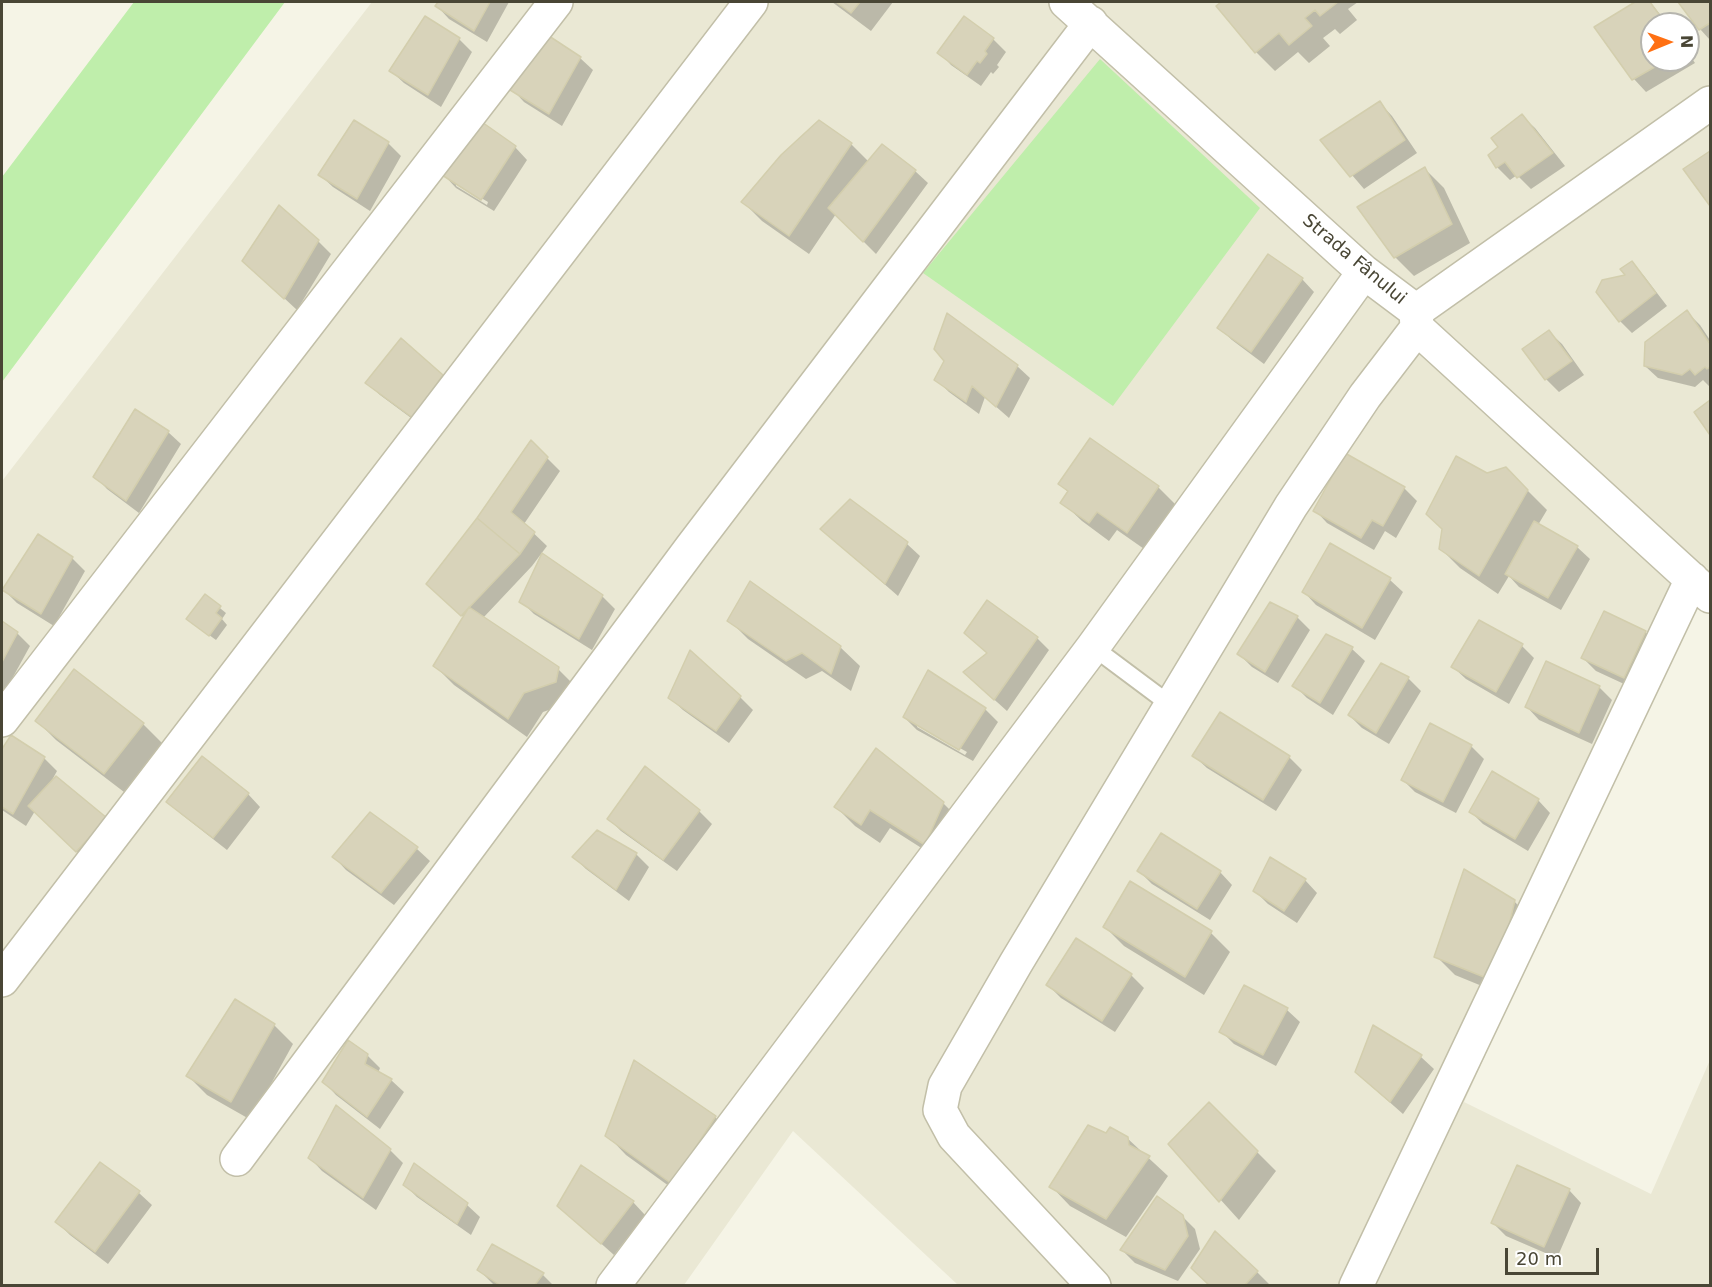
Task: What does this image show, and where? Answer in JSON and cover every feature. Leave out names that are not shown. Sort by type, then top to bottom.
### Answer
[{"type":"street","points":[[2,720],[556,2]]},
{"type":"street","points":[[2,980],[751,2]]},
{"type":"street","name":"Strada Fânului","points":[[1066,2],[1416,319],[1701,587]]},
{"type":"street","points":[[237,1159],[683,557],[1091,23]]},
{"type":"street","points":[[1094,1286],[954,1136],[940,1110],[945,1086],[1016,963],[1291,506],[1416,319],[1710,103]]},
{"type":"street","points":[[614,1286],[1092,647],[1364,272]]},
{"type":"street","points":[[1356,1286],[1701,587]]},
{"type":"lane","points":[[1092,647],[1172,706]]},
{"type":"shaded area","points":[[372,2],[1710,2],[1710,586],[1703,579],[1464,1102],[1651,1194],[1710,1060],[1710,1285],[958,1285],[793,1131],[684,1285],[2,1285],[2,481]]},
{"type":"green space","points":[[134,2],[285,2],[2,382],[2,177]]},
{"type":"green space","points":[[1100,59],[1260,208],[1113,406],[923,273]]},
{"type":"building","points":[[438,2],[490,2],[474,31],[435,6]]},
{"type":"building","points":[[836,2],[860,2],[851,13]]},
{"type":"building","points":[[1221,2],[1338,2],[1320,16],[1315,10],[1305,18],[1312,26],[1289,45],[1279,33],[1255,53],[1216,6]]},
{"type":"building","points":[[1635,2],[1650,2],[1657,12],[1640,12],[1640,72],[1646,72],[1632,80],[1594,27]]},
{"type":"building","points":[[1678,2],[1710,2],[1710,23],[1700,29],[1700,12],[1686,12]]},
{"type":"building","points":[[425,16],[460,38],[428,95],[389,71]]},
{"type":"building","points":[[964,16],[994,38],[985,51],[987,54],[980,63],[977,61],[967,75],[937,53]]},
{"type":"building","points":[[546,34],[581,57],[549,114],[510,90]]},
{"type":"building","points":[[1380,101],[1405,140],[1350,177],[1320,140]]},
{"type":"building","points":[[1522,114],[1553,153],[1517,178],[1505,162],[1496,168],[1488,155],[1498,147],[1491,138]]},
{"type":"building","points":[[354,120],[389,142],[357,199],[318,175]]},
{"type":"building","points":[[479,120],[516,146],[481,200],[442,175]]},
{"type":"building","points":[[819,120],[852,143],[789,236],[741,202],[781,155]]},
{"type":"building","points":[[882,144],[916,170],[863,242],[828,208]]},
{"type":"building","points":[[1710,151],[1710,206],[1683,169]]},
{"type":"building","points":[[1425,167],[1452,224],[1394,258],[1357,207]]},
{"type":"building","points":[[279,205],[319,240],[284,299],[242,261]]},
{"type":"building","points":[[1268,254],[1303,278],[1251,352],[1217,328]]},
{"type":"building","points":[[1632,261],[1656,293],[1619,322],[1596,292],[1602,280],[1625,275],[1620,269]]},
{"type":"building","points":[[1687,310],[1710,344],[1710,367],[1707,369],[1705,367],[1695,375],[1690,369],[1682,375],[1644,366],[1645,342]]},
{"type":"building","points":[[947,313],[1018,365],[996,407],[972,386],[966,402],[934,380],[944,361],[934,349]]},
{"type":"building","points":[[1549,330],[1572,361],[1545,380],[1522,349]]},
{"type":"building","points":[[401,338],[443,375],[413,418],[365,383]]},
{"type":"building","points":[[1710,400],[1710,435],[1694,412]]},
{"type":"building","points":[[135,409],[169,431],[126,501],[93,477]]},
{"type":"building","points":[[1090,438],[1159,486],[1127,533],[1097,512],[1089,523],[1060,503],[1068,491],[1058,484]]},
{"type":"building","points":[[531,440],[548,457],[511,512],[535,532],[520,554],[477,518]]},
{"type":"building","points":[[1345,453],[1405,487],[1383,526],[1372,520],[1361,538],[1313,511]]},
{"type":"building","points":[[1456,456],[1487,473],[1506,467],[1528,490],[1479,576],[1439,549],[1442,529],[1426,514]]},
{"type":"building","points":[[850,499],[908,542],[885,584],[820,529]]},
{"type":"building","points":[[477,518],[520,554],[461,616],[426,584]]},
{"type":"building","points":[[1534,521],[1578,546],[1548,598],[1505,574]]},
{"type":"building","points":[[38,534],[73,557],[41,614],[2,590]]},
{"type":"building","points":[[1330,543],[1391,578],[1362,628],[1302,592]]},
{"type":"building","points":[[542,553],[603,595],[579,639],[519,602]]},
{"type":"building","points":[[750,581],[841,646],[831,674],[802,653],[786,661],[727,621]]},
{"type":"building","points":[[205,594],[221,606],[216,613],[222,618],[209,636],[186,619]]},
{"type":"building","points":[[987,600],[1038,637],[994,700],[963,672],[987,653],[964,633]]},
{"type":"building","points":[[1270,602],[1298,616],[1265,672],[1237,654]]},
{"type":"building","points":[[469,607],[559,667],[556,682],[524,693],[508,719],[433,666]]},
{"type":"building","points":[[1604,611],[1646,631],[1624,678],[1581,658]]},
{"type":"building","points":[[1479,620],[1523,644],[1496,692],[1451,667]]},
{"type":"building","points":[[2,621],[18,632],[2,662]]},
{"type":"building","points":[[1326,634],[1353,647],[1320,703],[1292,686]]},
{"type":"building","points":[[690,650],[741,696],[716,731],[668,698]]},
{"type":"building","points":[[1546,661],[1600,686],[1579,733],[1525,707]]},
{"type":"building","points":[[1381,663],[1409,677],[1376,733],[1348,715]]},
{"type":"building","points":[[74,669],[144,723],[104,774],[35,721]]},
{"type":"building","points":[[928,670],[986,708],[959,750],[903,717]]},
{"type":"building","points":[[1220,712],[1290,756],[1263,800],[1192,756]]},
{"type":"building","points":[[1430,723],[1472,745],[1443,802],[1401,780]]},
{"type":"building","points":[[11,735],[45,757],[13,814],[2,807],[2,749]]},
{"type":"building","points":[[876,748],[944,802],[925,845],[870,810],[861,825],[834,807]]},
{"type":"building","points":[[202,756],[249,793],[213,838],[166,802]]},
{"type":"building","points":[[645,766],[700,810],[663,860],[607,819]]},
{"type":"building","points":[[1492,771],[1539,799],[1515,839],[1469,812]]},
{"type":"building","points":[[56,776],[107,818],[76,852],[28,806]]},
{"type":"building","points":[[370,812],[418,847],[381,893],[332,857]]},
{"type":"building","points":[[597,830],[637,853],[616,890],[572,857]]},
{"type":"building","points":[[1161,833],[1221,871],[1197,909],[1137,871]]},
{"type":"building","points":[[1270,857],[1306,879],[1284,911],[1253,891]]},
{"type":"building","points":[[1464,869],[1515,900],[1507,934],[1484,977],[1434,957]]},
{"type":"building","points":[[1130,881],[1212,931],[1185,977],[1103,927]]},
{"type":"building","points":[[1076,938],[1132,974],[1102,1021],[1046,985]]},
{"type":"building","points":[[1244,985],[1288,1008],[1263,1055],[1219,1032]]},
{"type":"building","points":[[235,999],[275,1024],[231,1102],[186,1076]]},
{"type":"building","points":[[1373,1025],[1422,1055],[1390,1102],[1355,1072]]},
{"type":"building","points":[[348,1040],[368,1054],[365,1064],[392,1079],[367,1117],[322,1082]]},
{"type":"building","points":[[634,1060],[716,1116],[672,1184],[605,1136]]},
{"type":"building","points":[[1209,1102],[1258,1151],[1219,1202],[1168,1144]]},
{"type":"building","points":[[336,1105],[391,1149],[363,1198],[308,1158]]},
{"type":"building","points":[[1088,1125],[1106,1133],[1110,1127],[1128,1137],[1129,1145],[1150,1156],[1106,1219],[1049,1187]]},
{"type":"building","points":[[100,1162],[140,1191],[95,1252],[55,1222]]},
{"type":"building","points":[[414,1163],[468,1203],[457,1224],[403,1185]]},
{"type":"building","points":[[581,1165],[634,1201],[601,1244],[557,1206]]},
{"type":"building","points":[[1517,1165],[1570,1189],[1544,1247],[1491,1223]]},
{"type":"building","points":[[1157,1196],[1183,1215],[1188,1236],[1165,1270],[1120,1250]]},
{"type":"building","points":[[1215,1231],[1258,1271],[1244,1286],[1210,1286],[1191,1268]]},
{"type":"building","points":[[492,1244],[544,1273],[534,1286],[501,1286],[477,1270]]}]
